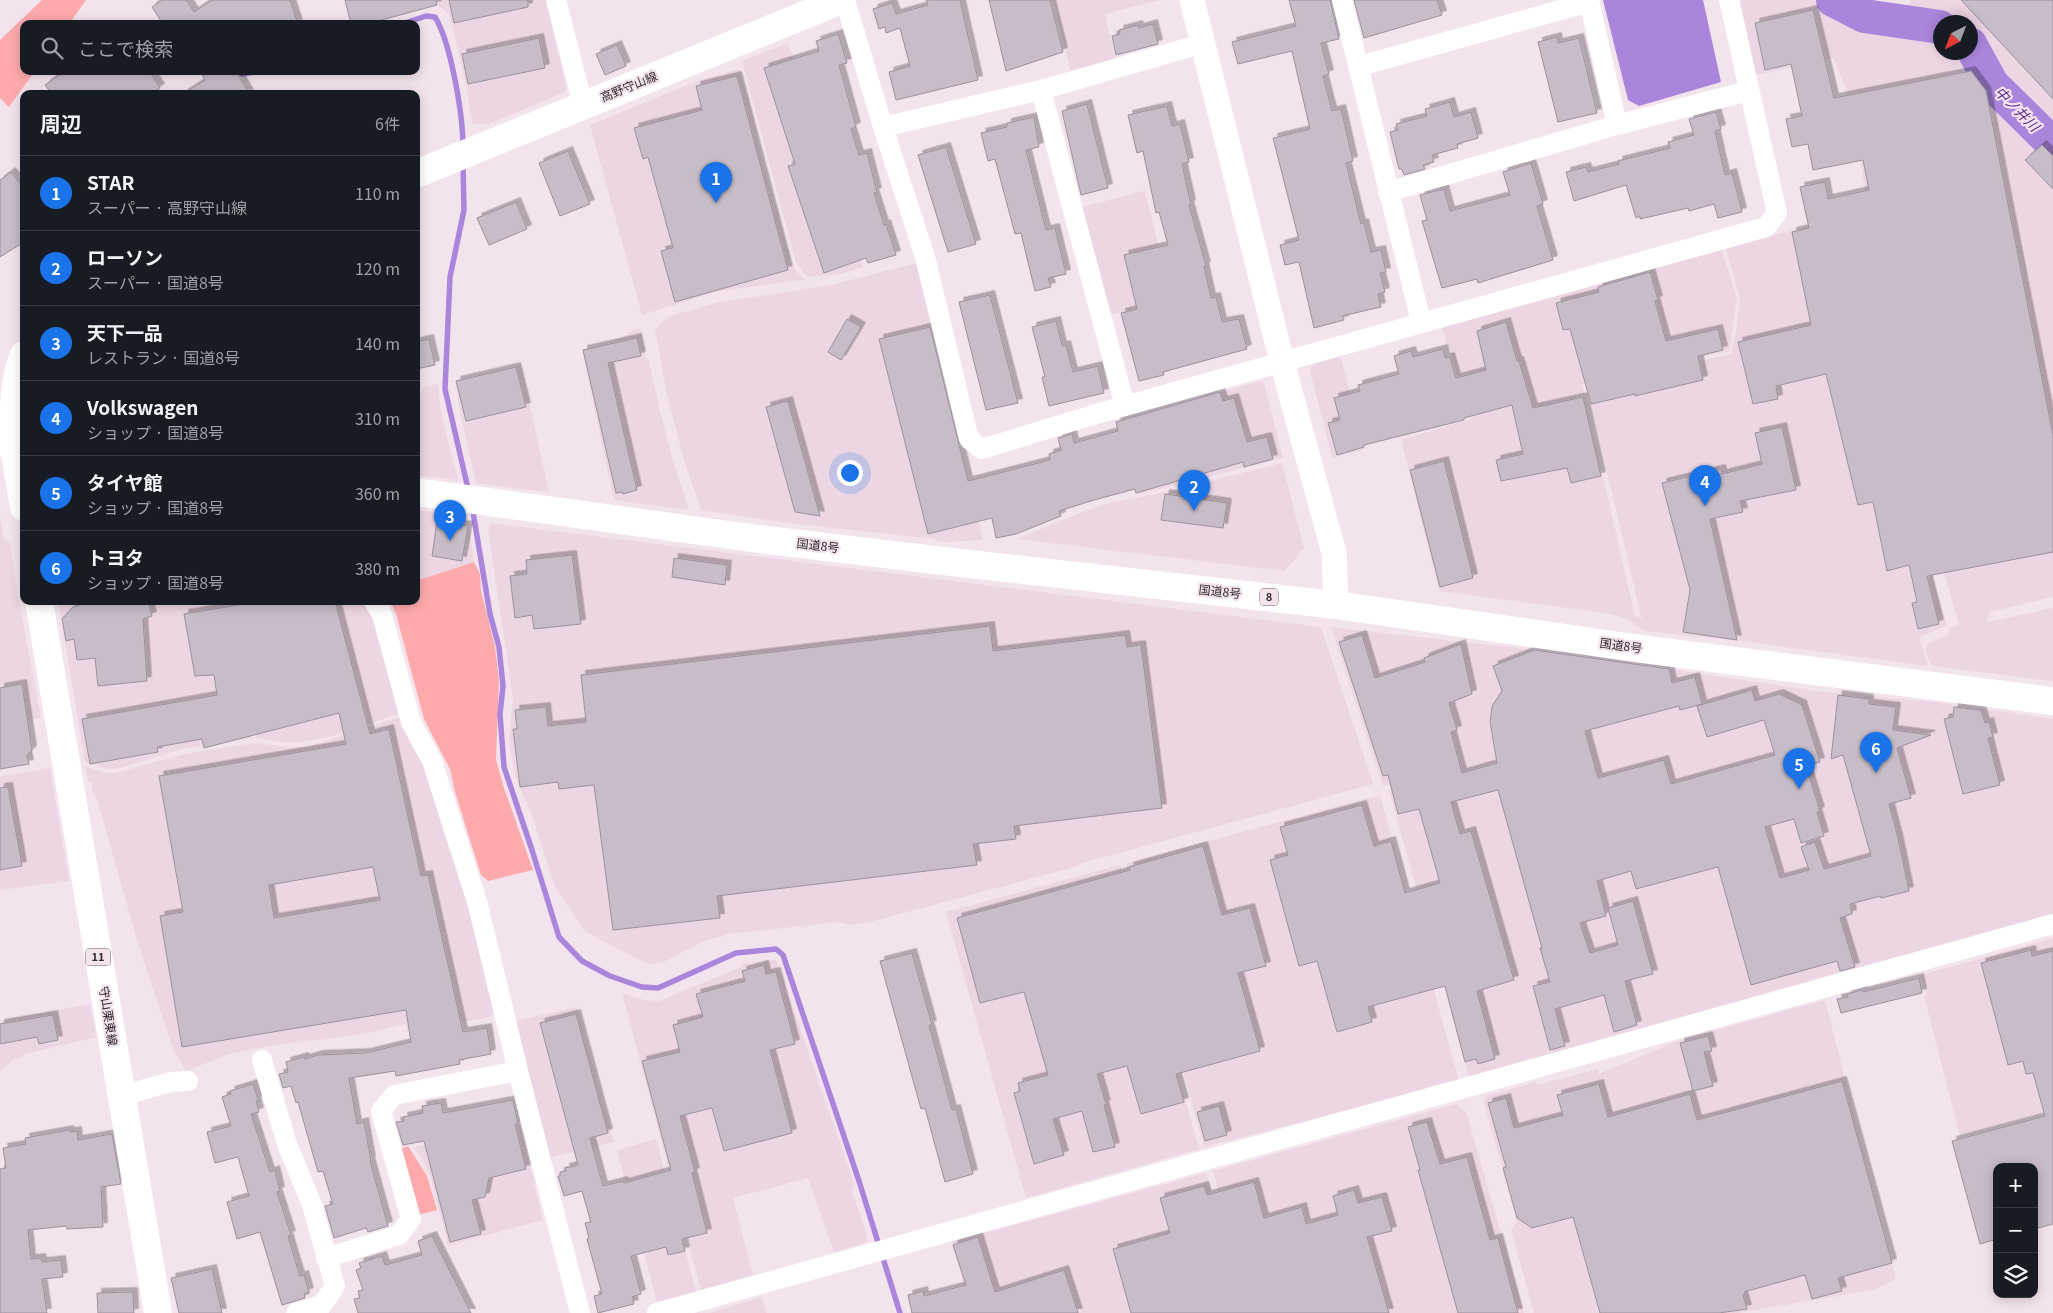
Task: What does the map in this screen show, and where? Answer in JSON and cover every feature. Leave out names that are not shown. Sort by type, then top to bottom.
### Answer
[{"type":"main road","name":"高野守山線","points":[[420,172],[843,0]]},
{"type":"main road","points":[[20,364],[17,370],[12,443],[20,486]]},
{"type":"main road","name":"国道8号","points":[[420,492],[741,537],[1336,605],[1641,649],[2053,701]]},
{"type":"main road","name":"守山栗東線","points":[[40,605],[158,1313]]},
{"type":"street","points":[[556,0],[583,105]]},
{"type":"street","points":[[843,0],[925,257],[969,439],[982,448],[1421,322],[1766,226],[1777,213],[1728,0]]},
{"type":"street","points":[[1342,0],[1360,66],[1388,192],[1421,322]]},
{"type":"street","points":[[1360,66],[1589,1],[1617,124]]},
{"type":"street","points":[[1197,2],[1201,44],[1282,362],[1334,553],[1336,605]]},
{"type":"street","points":[[883,127],[1040,90],[1201,44]]},
{"type":"street","points":[[1040,90],[1125,406]]},
{"type":"street","points":[[1388,192],[1617,124],[1748,91]]},
{"type":"street","points":[[376,605],[382,615],[411,722],[432,761],[478,905],[580,1313]]},
{"type":"street","points":[[658,1313],[2053,924]]},
{"type":"street","points":[[262,1060],[287,1144],[312,1205],[334,1286],[322,1305],[296,1313]]},
{"type":"street","points":[[326,1258],[400,1235],[411,1219],[381,1111],[394,1095],[518,1071]]},
{"type":"street","points":[[121,1096],[171,1082],[188,1081]]},
{"type":"shaded area","points":[[42,0],[86,0],[72,20],[21,20]]},
{"type":"shaded area","points":[[438,0],[546,0],[567,91],[489,124],[476,124],[473,126],[452,24],[449,15],[439,7]]},
{"type":"shaded area","points":[[1053,0],[1160,0],[1105,14],[1116,61],[1071,73]]},
{"type":"shaded area","points":[[1603,0],[1703,0],[1721,82],[1639,106],[1628,100]]},
{"type":"shaded area","points":[[1740,0],[1815,0],[1858,24],[1933,36],[1933,60],[1972,60],[1991,89],[2053,152],[2053,597],[1989,612],[1987,622],[2053,608],[2053,681],[1932,666],[1926,653],[1926,647],[1930,642],[1946,636],[1949,632],[1948,629],[1959,624],[1929,522],[1847,93],[1834,58],[1756,75]]},
{"type":"shaded area","points":[[1910,0],[2053,0],[2053,120],[2010,80],[1997,62],[1978,27],[1978,15],[1942,15],[1908,10]]},
{"type":"shaded area","points":[[20,21],[20,75],[32,75],[9,107],[0,98],[0,40]]},
{"type":"shaded area","points":[[788,43],[863,267],[840,274],[806,276],[796,263],[742,61]]},
{"type":"shaded area","points":[[739,69],[792,265],[804,280],[719,291],[642,315],[590,125],[692,83]]},
{"type":"shaded area","points":[[1145,191],[1172,299],[1109,315],[1082,207]]},
{"type":"shaded area","points":[[1857,216],[1928,561],[1947,626],[1919,637],[1928,666],[1741,641],[1644,631],[1627,619],[1612,614],[1439,591],[1401,440],[1471,419],[1442,327],[1722,250],[1737,299],[1729,351],[1582,384],[1635,616],[1640,617],[1642,620],[1587,387],[1731,354],[1740,299],[1726,249],[1790,231]]},
{"type":"shaded area","points":[[917,263],[983,540],[935,541],[935,539],[796,524],[701,510],[684,460],[667,395],[655,330],[667,317],[719,302],[831,285]]},
{"type":"shaded area","points":[[637,328],[641,330],[646,360],[649,360],[659,407],[688,510],[614,500],[582,350],[610,343]]},
{"type":"shaded area","points":[[1340,356],[1366,449],[1332,458],[1310,370],[1315,363]]},
{"type":"shaded area","points":[[521,365],[549,492],[476,483],[459,408],[456,380]]},
{"type":"shaded area","points":[[1261,381],[1264,383],[1283,458],[1135,495],[1115,421]]},
{"type":"shaded area","points":[[438,384],[441,413],[458,480],[420,475],[420,394],[425,387]]},
{"type":"shaded area","points":[[1282,463],[1304,548],[1285,571],[1017,539],[1085,511],[1113,502],[1164,492]]},
{"type":"shaded area","points":[[420,511],[467,517],[465,524],[469,527],[474,562],[420,580]]},
{"type":"shaded area","points":[[0,518],[4,538],[10,543],[41,718],[0,725]]},
{"type":"shaded area","points":[[490,523],[1321,627],[1373,784],[870,922],[850,925],[839,922],[729,934],[702,942],[666,961],[652,964],[645,963],[586,932],[556,889],[532,816],[515,776],[509,742],[513,697],[488,531]]},
{"type":"shaded area","points":[[474,562],[480,574],[481,591],[495,647],[499,680],[496,759],[503,785],[533,870],[488,881],[481,875],[455,792],[450,769],[424,719],[396,614],[392,605],[420,605],[420,580]]},
{"type":"shaded area","points":[[59,605],[226,605],[253,738],[182,749],[121,768],[107,769],[85,762]]},
{"type":"shaded area","points":[[229,605],[369,605],[376,618],[401,713],[332,736],[302,742],[281,742],[256,738]]},
{"type":"shaded area","points":[[1331,627],[1534,650],[1492,706],[1489,722],[1496,756],[1678,706],[1669,669],[1824,692],[1934,702],[2053,719],[2053,915],[1837,973],[1469,1077],[1389,790],[1441,772],[1383,786]]},
{"type":"shaded area","points":[[402,716],[420,753],[438,799],[494,1012],[490,1017],[407,1032],[405,1024],[364,1034],[269,1046],[229,1054],[186,1071],[173,1049],[137,940],[97,799],[92,791],[92,782],[88,781],[85,766],[105,773],[115,773],[185,754],[253,743],[307,747]]},
{"type":"shaded area","points":[[50,768],[69,881],[0,890],[0,776]]},
{"type":"shaded area","points":[[1380,795],[1459,1081],[1204,1147],[1126,863]]},
{"type":"shaded area","points":[[1120,865],[1199,1149],[1026,1198],[946,912]]},
{"type":"shaded area","points":[[2053,938],[2053,1110],[1960,1136],[1924,996],[1927,995],[1922,975]]},
{"type":"shaded area","points":[[776,959],[854,1183],[852,1192],[867,1235],[866,1243],[834,1252],[808,1178],[733,1198],[753,1275],[701,1290],[622,993],[644,1000],[659,1001],[741,967],[741,964]]},
{"type":"shaded area","points":[[1825,1000],[1896,1279],[1873,1290],[1738,1313],[1534,1313],[1511,1230],[1517,1221],[1484,1103],[1485,1096],[1536,1082],[1537,1085],[1598,1069],[1599,1074],[1677,1041]]},
{"type":"shaded area","points":[[90,1004],[96,1037],[25,1054],[18,1059],[15,1058],[0,1072],[0,1021]]},
{"type":"shaded area","points":[[577,1007],[614,1142],[549,1158],[516,1021]]},
{"type":"shaded area","points":[[1456,1104],[1466,1112],[1524,1313],[1252,1313],[1213,1171]]},
{"type":"shaded area","points":[[520,1125],[543,1220],[448,1245],[431,1178],[423,1160],[413,1147]]},
{"type":"shaded area","points":[[656,1139],[696,1292],[657,1302],[617,1150]]},
{"type":"shaded area","points":[[408,1146],[427,1176],[437,1210],[418,1215],[400,1149]]},
{"type":"shaded area","points":[[1206,1173],[1241,1301],[1201,1313],[973,1313],[951,1242]]},
{"type":"shaded area","points":[[762,1297],[767,1313],[710,1313]]},
{"type":"building","points":[[162,0],[186,0],[194,12],[212,0],[290,0],[297,20],[160,20],[152,7]]},
{"type":"building","points":[[345,0],[436,0],[437,5],[382,20],[350,20]]},
{"type":"building","points":[[449,0],[528,0],[528,7],[454,23]]},
{"type":"building","points":[[926,0],[960,0],[978,80],[896,100],[889,72],[910,66],[900,28],[886,33],[885,27],[879,29],[873,9],[892,3],[896,14],[928,5]]},
{"type":"building","points":[[989,0],[1050,0],[1063,52],[1006,71]]},
{"type":"building","points":[[1289,0],[1330,0],[1339,39],[1321,43],[1329,74],[1323,76],[1332,111],[1341,109],[1353,161],[1346,163],[1361,224],[1364,223],[1371,252],[1381,250],[1386,272],[1380,273],[1385,292],[1378,294],[1381,307],[1342,316],[1344,320],[1314,328],[1299,262],[1285,265],[1280,245],[1299,240],[1273,138],[1310,129],[1292,51],[1238,64],[1232,42],[1296,26]]},
{"type":"building","points":[[1354,0],[1437,0],[1442,15],[1364,38]]},
{"type":"building","points":[[1961,0],[2053,0],[2053,99],[1978,18],[1978,15],[1975,15]]},
{"type":"building","points":[[1813,10],[1834,98],[1971,71],[1986,91],[2053,435],[2053,552],[1927,576],[1939,624],[1918,629],[1912,603],[1917,602],[1909,565],[1887,571],[1873,502],[1858,505],[1826,374],[1776,386],[1778,399],[1753,404],[1738,342],[1811,325],[1792,232],[1809,228],[1800,187],[1825,182],[1828,199],[1869,190],[1863,160],[1813,170],[1808,144],[1792,147],[1786,119],[1802,116],[1791,64],[1765,70],[1755,23]]},
{"type":"building","points":[[1153,24],[1158,44],[1116,55],[1112,36],[1120,34],[1119,30],[1138,25],[1139,28]]},
{"type":"building","points":[[838,34],[847,63],[839,65],[856,127],[851,129],[859,155],[867,153],[877,192],[874,193],[896,255],[868,263],[866,258],[824,273],[788,166],[795,164],[764,68],[819,51],[816,41]]},
{"type":"building","points":[[1557,37],[1558,43],[1579,38],[1597,113],[1558,122],[1538,42]]},
{"type":"building","points":[[539,38],[545,68],[468,84],[462,54]]},
{"type":"building","points":[[617,45],[626,66],[605,75],[596,54]]},
{"type":"building","points":[[59,75],[152,75],[160,88],[157,90],[49,90],[45,85]]},
{"type":"building","points":[[202,75],[238,75],[247,90],[189,90],[205,80]]},
{"type":"building","points":[[737,76],[788,270],[675,302],[661,251],[673,248],[648,157],[643,159],[634,128],[702,110],[696,86]]},
{"type":"building","points":[[1450,102],[1454,117],[1471,112],[1478,138],[1457,144],[1458,148],[1432,155],[1434,162],[1423,165],[1425,169],[1404,175],[1402,169],[1399,169],[1390,132],[1398,130],[1396,124],[1427,116],[1425,109]]},
{"type":"building","points":[[1087,104],[1108,188],[1081,195],[1062,111]]},
{"type":"building","points":[[1167,106],[1172,126],[1180,124],[1189,162],[1182,164],[1191,204],[1189,205],[1206,266],[1204,266],[1211,298],[1216,297],[1222,322],[1239,319],[1247,349],[1163,372],[1164,375],[1139,381],[1121,313],[1137,309],[1124,255],[1168,245],[1159,212],[1156,213],[1143,151],[1137,153],[1128,115]]},
{"type":"building","points":[[1716,112],[1721,129],[1715,131],[1725,175],[1732,173],[1742,212],[1718,218],[1714,204],[1689,211],[1688,208],[1640,219],[1640,216],[1636,218],[1626,185],[1574,201],[1566,172],[1586,167],[1588,172],[1619,164],[1618,161],[1670,148],[1668,142],[1694,135],[1689,119]]},
{"type":"building","points":[[1034,117],[1039,147],[1026,150],[1046,230],[1055,228],[1066,274],[1048,278],[1051,287],[1035,291],[1021,233],[1015,234],[995,159],[988,161],[981,133],[1007,127],[1007,123]]},
{"type":"building","points":[[2042,145],[2053,156],[2053,189],[2025,160]]},
{"type":"building","points":[[946,147],[976,244],[948,252],[918,155]]},
{"type":"building","points":[[568,151],[590,204],[560,216],[539,163]]},
{"type":"building","points":[[1531,163],[1543,204],[1537,206],[1553,260],[1478,283],[1477,279],[1442,288],[1422,221],[1427,220],[1420,195],[1444,189],[1450,211],[1510,195],[1503,172]]},
{"type":"building","points":[[11,172],[20,183],[20,244],[0,257],[0,180]]},
{"type":"building","points":[[516,202],[527,229],[489,245],[477,218]]},
{"type":"building","points":[[1650,272],[1658,300],[1655,301],[1666,341],[1718,329],[1723,350],[1698,356],[1703,380],[1591,404],[1570,329],[1563,330],[1556,303],[1599,292],[1598,287]]},
{"type":"building","points":[[990,295],[1018,403],[986,410],[959,302]]},
{"type":"building","points":[[847,319],[861,327],[841,360],[828,352]]},
{"type":"building","points":[[1056,321],[1062,346],[1066,345],[1073,372],[1098,366],[1104,393],[1049,406],[1042,377],[1045,377],[1032,327]]},
{"type":"building","points":[[1506,322],[1533,408],[1583,397],[1601,476],[1571,483],[1567,468],[1501,481],[1496,460],[1523,454],[1512,405],[1464,418],[1464,420],[1364,445],[1364,447],[1337,455],[1328,423],[1340,420],[1334,398],[1360,391],[1358,385],[1399,374],[1394,356],[1411,351],[1413,357],[1443,349],[1445,358],[1450,357],[1456,378],[1486,370],[1477,331]]},
{"type":"building","points":[[930,327],[968,481],[1050,460],[1049,454],[1061,450],[1058,438],[1072,434],[1074,443],[1118,431],[1116,422],[1220,392],[1223,401],[1234,398],[1247,442],[1267,437],[1273,459],[1244,467],[1243,462],[1136,493],[1135,489],[1094,500],[1059,511],[1061,516],[1016,534],[996,538],[992,518],[928,534],[879,339]]},
{"type":"building","points":[[637,338],[641,356],[608,363],[637,490],[623,494],[623,492],[616,493],[583,350]]},
{"type":"building","points":[[429,339],[435,365],[420,368],[420,341]]},
{"type":"building","points":[[516,367],[526,407],[466,421],[456,381]]},
{"type":"building","points":[[788,401],[820,516],[795,512],[766,407]]},
{"type":"building","points":[[1782,427],[1796,490],[1740,501],[1743,512],[1710,519],[1737,640],[1683,632],[1690,590],[1662,483],[1721,469],[1722,474],[1762,464],[1755,433]]},
{"type":"building","points":[[1444,461],[1473,578],[1440,587],[1410,470]]},
{"type":"building","points":[[1165,494],[1227,503],[1223,528],[1161,520]]},
{"type":"building","points":[[437,521],[468,526],[462,561],[432,556]]},
{"type":"building","points":[[572,555],[581,624],[534,629],[532,615],[515,618],[510,576],[527,574],[526,560]]},
{"type":"building","points":[[674,558],[727,565],[725,585],[672,577]]},
{"type":"building","points":[[80,605],[149,605],[152,616],[143,619],[147,681],[98,686],[95,658],[77,660],[74,639],[66,641],[62,619],[73,607]]},
{"type":"building","points":[[238,605],[336,605],[370,734],[389,729],[421,876],[428,875],[463,1032],[487,1028],[491,1054],[459,1060],[460,1064],[396,1076],[395,1071],[349,1078],[357,1124],[364,1122],[370,1161],[388,1226],[368,1232],[366,1228],[334,1238],[325,1206],[333,1204],[323,1171],[318,1172],[298,1102],[296,1103],[291,1086],[283,1088],[279,1074],[288,1072],[286,1062],[304,1057],[305,1059],[318,1055],[366,1053],[411,1042],[406,1010],[182,1047],[160,916],[183,912],[159,776],[346,744],[339,713],[204,748],[202,739],[157,747],[158,752],[90,764],[82,719],[217,695],[214,675],[195,676],[184,614]],"holes":[[[373,867],[380,900],[274,918],[269,885]]]},
{"type":"building","points":[[990,626],[993,651],[1125,635],[1127,647],[1141,645],[1162,808],[1014,826],[1016,839],[973,844],[977,865],[717,896],[720,918],[613,930],[594,785],[559,789],[558,782],[520,787],[513,729],[517,729],[515,710],[546,707],[548,726],[586,722],[581,675]]},
{"type":"building","points":[[1362,635],[1375,678],[1425,662],[1424,658],[1461,644],[1472,694],[1449,703],[1457,730],[1451,732],[1462,773],[1497,763],[1490,722],[1492,706],[1502,691],[1493,666],[1534,650],[1669,669],[1672,683],[1695,677],[1702,704],[1680,710],[1679,706],[1585,731],[1598,778],[1664,760],[1671,784],[1775,755],[1764,720],[1707,737],[1697,706],[1752,690],[1755,701],[1779,694],[1802,705],[1820,762],[1806,766],[1820,811],[1817,812],[1824,836],[1801,843],[1794,819],[1765,827],[1780,878],[1809,870],[1801,847],[1815,842],[1824,869],[1871,856],[1843,755],[1831,759],[1838,695],[1869,699],[1869,704],[1896,707],[1893,730],[1931,735],[1897,748],[1911,798],[1889,804],[1909,891],[1850,904],[1852,914],[1840,918],[1855,967],[1840,971],[1837,961],[1751,985],[1718,867],[1636,889],[1631,871],[1597,881],[1606,916],[1580,923],[1590,953],[1618,945],[1608,908],[1633,901],[1653,974],[1625,981],[1637,1025],[1614,1032],[1604,995],[1555,1009],[1565,1046],[1550,1050],[1533,986],[1550,982],[1498,790],[1451,802],[1460,834],[1471,831],[1514,980],[1477,991],[1495,1059],[1478,1064],[1476,1059],[1465,1062],[1445,986],[1368,1007],[1372,1022],[1337,1032],[1317,961],[1299,966],[1270,860],[1288,855],[1280,827],[1362,805],[1374,846],[1391,841],[1405,893],[1440,883],[1419,809],[1398,814],[1388,775],[1383,776],[1339,642]]},
{"type":"building","points":[[22,684],[32,750],[27,755],[29,764],[0,769],[0,688]]},
{"type":"building","points":[[1954,707],[1981,710],[1985,723],[1989,722],[1993,737],[1988,738],[2000,785],[1963,794],[1944,719],[1953,717]]},
{"type":"building","points":[[8,787],[22,866],[0,870],[0,788]]},
{"type":"building","points":[[1203,846],[1222,915],[1250,908],[1266,966],[1238,973],[1260,1051],[1176,1074],[1184,1102],[1141,1114],[1127,1066],[1097,1074],[1106,1104],[1104,1105],[1115,1147],[1093,1152],[1082,1111],[1053,1119],[1064,1155],[1034,1164],[1014,1093],[1020,1091],[1018,1083],[1048,1075],[1024,992],[980,1003],[957,918],[1130,870],[1129,867]]},
{"type":"building","points":[[2031,950],[2032,956],[2053,951],[2053,1224],[2038,1228],[2038,1163],[1993,1163],[1993,1240],[1980,1244],[1952,1141],[2045,1116],[2033,1073],[2026,1074],[2023,1061],[2008,1065],[1981,963]]},
{"type":"building","points":[[912,953],[932,1025],[929,1025],[952,1110],[956,1109],[973,1174],[945,1182],[925,1108],[921,1109],[880,961]]},
{"type":"building","points":[[764,965],[766,974],[776,972],[795,1044],[770,1050],[792,1133],[724,1151],[712,1108],[680,1116],[695,1172],[692,1173],[707,1233],[682,1239],[685,1251],[668,1255],[666,1247],[631,1256],[641,1294],[632,1297],[634,1304],[598,1313],[594,1296],[602,1294],[587,1239],[589,1238],[585,1223],[591,1222],[582,1191],[564,1196],[558,1176],[560,1176],[560,1172],[566,1171],[565,1168],[578,1165],[540,1023],[576,1014],[608,1133],[590,1138],[603,1186],[623,1181],[624,1183],[671,1170],[642,1061],[680,1052],[673,1025],[703,1017],[696,994],[745,981],[742,971]]},
{"type":"building","points":[[1919,978],[1922,993],[1841,1013],[1837,999],[1848,997],[1847,994],[1862,990],[1863,992]]},
{"type":"building","points":[[53,1015],[58,1040],[39,1044],[37,1037],[0,1044],[0,1024]]},
{"type":"building","points":[[1708,1036],[1712,1051],[1704,1052],[1713,1086],[1693,1091],[1680,1043]]},
{"type":"building","points":[[1842,1081],[1892,1263],[1838,1278],[1842,1291],[1812,1299],[1805,1275],[1744,1292],[1745,1294],[1743,1295],[1747,1309],[1719,1313],[1600,1313],[1573,1217],[1532,1228],[1517,1218],[1503,1168],[1506,1167],[1488,1103],[1506,1098],[1514,1128],[1563,1115],[1557,1095],[1599,1084],[1608,1117],[1690,1094],[1697,1120]]},
{"type":"building","points":[[253,1084],[258,1100],[256,1101],[259,1112],[251,1114],[270,1172],[275,1170],[280,1191],[277,1192],[291,1235],[288,1236],[300,1276],[304,1275],[309,1292],[304,1294],[305,1298],[282,1305],[260,1232],[237,1239],[227,1202],[249,1196],[238,1157],[215,1163],[207,1132],[231,1126],[222,1097],[231,1094],[230,1091]]},
{"type":"building","points":[[513,1100],[518,1124],[515,1124],[526,1169],[489,1178],[485,1197],[472,1200],[481,1234],[450,1242],[424,1141],[403,1145],[396,1122],[404,1121],[403,1117],[423,1113],[422,1106],[441,1103],[443,1113]]},
{"type":"building","points":[[1219,1106],[1227,1135],[1205,1141],[1197,1112]]},
{"type":"building","points":[[1427,1122],[1440,1164],[1467,1157],[1490,1240],[1498,1238],[1518,1313],[1458,1313],[1418,1170],[1420,1170],[1408,1127]]},
{"type":"building","points":[[69,1130],[70,1132],[77,1131],[78,1140],[112,1134],[121,1184],[101,1187],[103,1227],[67,1229],[67,1226],[28,1230],[31,1259],[41,1258],[42,1262],[61,1260],[63,1277],[42,1279],[47,1313],[0,1313],[0,1169],[6,1168],[3,1148],[26,1144],[25,1138]]},
{"type":"building","points":[[1254,1182],[1264,1218],[1302,1207],[1306,1224],[1338,1215],[1333,1196],[1354,1190],[1358,1203],[1382,1197],[1392,1231],[1367,1237],[1389,1313],[1131,1313],[1113,1249],[1170,1233],[1160,1198],[1204,1186],[1207,1195]]},
{"type":"building","points":[[432,1236],[471,1313],[358,1313],[354,1299],[360,1298],[358,1291],[363,1290],[356,1270],[361,1268],[359,1263],[382,1256],[385,1265],[422,1255],[418,1241]]},
{"type":"building","points":[[978,1237],[995,1292],[1064,1270],[1078,1313],[912,1313],[908,1295],[923,1291],[924,1296],[966,1285],[953,1245]]},
{"type":"building","points":[[212,1269],[222,1313],[179,1313],[171,1278]]},
{"type":"building","points":[[133,1292],[134,1313],[98,1313],[97,1293]]},
{"type":"waterway","name":"中ノ井川","points":[[1833,0],[1864,16],[1933,26]]},
{"type":"waterway","points":[[414,20],[426,16],[435,17],[441,29],[455,80],[461,117],[463,147]]},
{"type":"waterway","name":"中ノ井川","points":[[1978,59],[1992,84],[2053,144]]},
{"type":"waterway","points":[[463,164],[464,210],[450,277],[445,389],[469,493]]},
{"type":"waterway","points":[[472,506],[490,614],[499,647],[503,686],[500,714],[504,767],[559,937],[582,961],[610,976],[642,987],[658,988],[736,953],[776,949],[783,955],[859,1181],[900,1313]]},
{"type":"place","name":"STAR","points":[[716,203]]},
{"type":"place","name":"Volkswagen","points":[[1705,506]]},
{"type":"place","name":"ローソン","points":[[1194,511]]},
{"type":"place","name":"天下一品","points":[[450,541]]},
{"type":"place","name":"トヨタ","points":[[1876,773]]},
{"type":"place","name":"タイヤ館","points":[[1799,789]]}]
